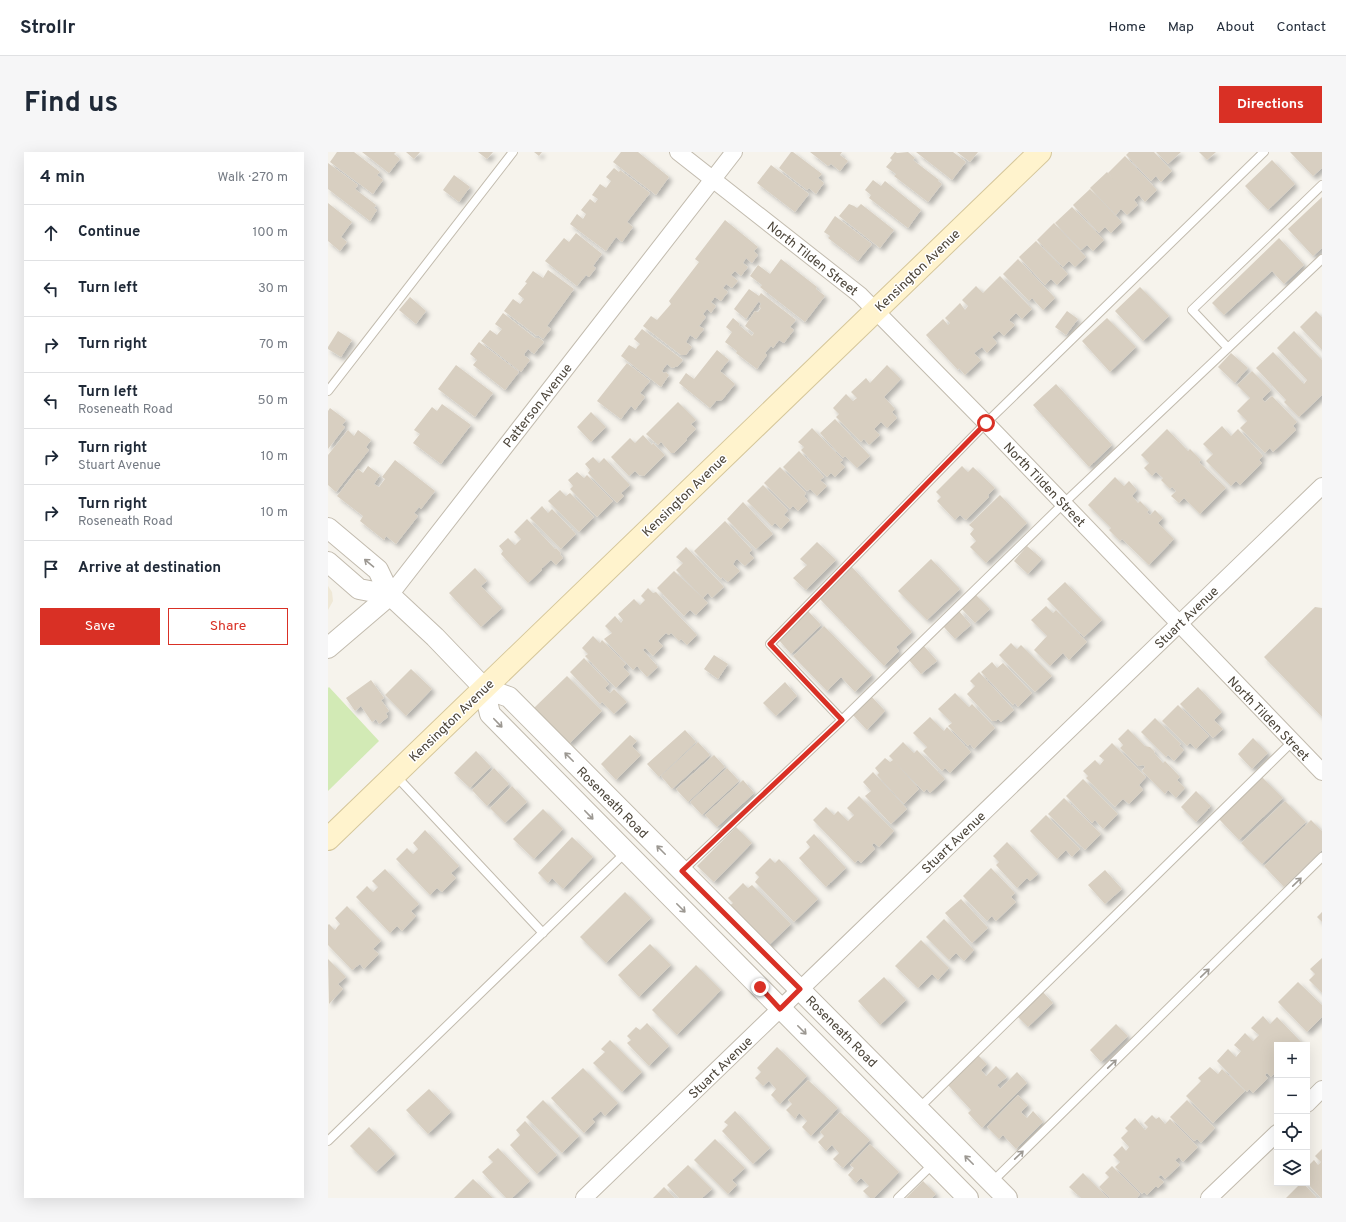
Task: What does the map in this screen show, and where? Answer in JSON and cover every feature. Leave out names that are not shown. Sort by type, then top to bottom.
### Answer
[{"type":"main road","name":"Kensington Avenue","points":[[328,839],[1040,152]]},
{"type":"street","name":"North Tilden Street","points":[[678,152],[860,295],[1064,503],[1178,624],[1322,772]]},
{"type":"street","name":"Patterson Avenue","points":[[328,648],[390,594],[734,152]]},
{"type":"street","name":"Stuart Avenue","points":[[584,1198],[1322,486]]},
{"type":"street","name":"Roseneath Road","points":[[328,528],[378,570],[390,594],[435,637],[484,688],[509,697],[1007,1198]]},
{"type":"street","points":[[328,562],[359,589],[390,594]]},
{"type":"street","name":"Roseneath Road","points":[[484,688],[490,714],[968,1198]]},
{"type":"street","points":[[1310,1101],[1322,1089]]},
{"type":"street","points":[[1209,1198],[1274,1136]]},
{"type":"lane","points":[[328,390],[512,152]]},
{"type":"lane","points":[[842,720],[770,644],[986,423],[1264,152]]},
{"type":"lane","points":[[1228,348],[1192,310],[1322,185]]},
{"type":"lane","points":[[682,871],[842,720],[1064,503],[1322,259]]},
{"type":"lane","points":[[918,1109],[1292,742]]},
{"type":"lane","points":[[394,774],[543,933]]},
{"type":"lane","points":[[328,1141],[626,852]]},
{"type":"lane","points":[[991,1182],[1322,858]]},
{"type":"lane","points":[[898,1198],[934,1163]]},
{"type":"shaded area","points":[[328,586],[332,592],[333,601],[328,610]]},
{"type":"green space","points":[[329,687],[379,741],[328,791],[328,688]]},
{"type":"building","points":[[337,152],[354,152],[380,172],[377,175],[383,180],[373,194],[330,162]]},
{"type":"building","points":[[362,152],[396,152],[394,154],[400,159],[389,173]]},
{"type":"building","points":[[406,152],[420,152],[414,159]]},
{"type":"building","points":[[478,152],[493,152],[487,159]]},
{"type":"building","points":[[534,152],[542,152],[539,156]]},
{"type":"building","points":[[621,152],[638,152],[669,177],[656,195],[613,162]]},
{"type":"building","points":[[791,152],[822,174],[818,178],[824,183],[816,194],[809,188],[807,190],[779,168]]},
{"type":"building","points":[[810,152],[842,152],[840,155],[848,161],[840,171],[831,164],[828,166]]},
{"type":"building","points":[[895,152],[908,152],[915,158],[913,160],[942,184],[928,202],[894,176],[896,174],[886,167],[892,160],[890,158]]},
{"type":"building","points":[[916,152],[953,152],[966,162],[952,180]]},
{"type":"building","points":[[957,152],[978,152],[970,162]]},
{"type":"building","points":[[1129,152],[1154,152],[1172,171],[1161,182],[1156,176],[1151,181],[1126,155]]},
{"type":"building","points":[[1156,152],[1181,152],[1168,164]]},
{"type":"building","points":[[1199,152],[1216,152],[1207,160]]},
{"type":"building","points":[[1290,152],[1322,152],[1322,168],[1313,176]]},
{"type":"building","points":[[1125,156],[1157,190],[1145,202],[1139,195],[1134,200],[1138,205],[1127,215],[1121,209],[1116,215],[1090,188],[1107,172],[1121,188],[1108,173]]},
{"type":"building","points":[[1272,160],[1295,184],[1268,210],[1245,186]]},
{"type":"building","points":[[328,163],[358,185],[355,189],[376,205],[374,208],[377,210],[370,221],[328,189]]},
{"type":"building","points":[[771,165],[809,194],[795,212],[757,183]]},
{"type":"building","points":[[614,168],[619,172],[620,170],[650,193],[627,222],[633,227],[622,242],[616,237],[606,251],[570,224],[577,214],[583,219],[586,214],[581,210],[590,199],[595,203],[598,199],[592,195],[600,184],[606,188],[611,181],[606,177]]},
{"type":"building","points":[[454,175],[470,187],[459,202],[443,190]]},
{"type":"building","points":[[873,180],[881,186],[885,181],[921,210],[908,228],[869,198],[871,195],[865,190]]},
{"type":"building","points":[[1090,189],[1122,222],[1111,233],[1105,227],[1099,233],[1073,205]]},
{"type":"building","points":[[1322,197],[1322,248],[1313,256],[1288,229]]},
{"type":"building","points":[[328,203],[352,222],[341,237],[347,242],[340,251],[328,241]]},
{"type":"building","points":[[849,204],[857,208],[861,204],[894,230],[880,248],[839,216]]},
{"type":"building","points":[[1072,207],[1104,240],[1093,251],[1087,245],[1081,250],[1055,223]]},
{"type":"building","points":[[835,216],[872,244],[858,261],[828,238],[830,236],[824,232]]},
{"type":"building","points":[[725,220],[758,247],[754,251],[758,255],[752,263],[746,258],[743,263],[748,267],[741,276],[735,271],[731,275],[738,281],[732,288],[726,284],[723,288],[728,292],[721,301],[715,297],[711,302],[716,306],[711,313],[707,309],[703,314],[706,317],[699,326],[704,329],[696,339],[690,335],[686,342],[692,347],[686,355],[681,355],[643,326],[651,316],[657,320],[671,304],[669,301],[699,262],[695,259]]},
{"type":"building","points":[[1054,223],[1086,257],[1075,267],[1069,261],[1063,267],[1037,240]]},
{"type":"building","points":[[576,233],[602,254],[593,266],[596,268],[589,277],[586,275],[577,286],[545,261],[564,238],[569,242]]},
{"type":"building","points":[[1279,238],[1304,265],[1284,284],[1272,271],[1224,315],[1212,303]]},
{"type":"building","points":[[1036,241],[1068,274],[1057,285],[1051,279],[1045,285],[1019,257]]},
{"type":"building","points":[[781,259],[817,287],[816,289],[825,296],[805,322],[760,287],[762,285],[750,276],[758,265],[770,274]]},
{"type":"building","points":[[1018,259],[1055,298],[1043,310],[1032,298],[1029,301],[1003,274]]},
{"type":"building","points":[[548,270],[574,289],[547,326],[551,329],[543,339],[504,311],[513,299],[520,304],[524,299],[518,294],[527,283],[525,282],[533,271],[543,278]]},
{"type":"building","points":[[1000,276],[1032,309],[1022,319],[1016,313],[1009,320],[1015,325],[1004,336],[999,331],[992,337],[997,343],[987,353],[982,347],[974,353],[981,360],[965,375],[959,368],[958,370],[926,335],[943,319],[948,325],[950,323],[945,318],[960,303],[965,310],[968,306],[962,300],[976,286],[983,293]]},
{"type":"building","points":[[1140,287],[1169,316],[1143,341],[1115,311]]},
{"type":"building","points":[[749,289],[759,296],[761,293],[796,320],[790,327],[794,330],[784,343],[779,340],[773,348],[771,346],[765,353],[767,355],[757,369],[736,353],[737,351],[725,342],[732,332],[726,327],[733,318],[752,336],[754,333],[745,326],[755,311],[758,312],[761,308],[759,307],[761,304],[759,301],[746,319],[734,309]]},
{"type":"building","points":[[410,297],[426,311],[416,324],[399,310]]},
{"type":"building","points":[[1067,311],[1078,319],[1066,335],[1055,327]]},
{"type":"building","points":[[1316,311],[1322,317],[1322,350],[1300,327]]},
{"type":"building","points":[[503,313],[535,338],[539,338],[544,342],[534,354],[528,349],[524,355],[530,360],[521,372],[481,341],[490,330],[497,335],[502,329],[495,324]]},
{"type":"building","points":[[1107,318],[1136,347],[1110,372],[1082,341]]},
{"type":"building","points":[[642,329],[683,360],[678,366],[672,368],[667,364],[662,371],[669,375],[661,387],[621,356],[629,345],[636,349],[640,344],[634,339]]},
{"type":"building","points":[[338,331],[352,340],[341,357],[328,349]]},
{"type":"building","points":[[1294,331],[1322,360],[1322,395],[1299,417],[1284,402],[1286,400],[1256,368],[1273,352],[1304,384],[1307,380],[1277,348]]},
{"type":"building","points":[[479,342],[519,372],[505,390],[473,365],[477,360],[470,354]]},
{"type":"building","points":[[717,350],[729,360],[720,371],[735,384],[722,400],[716,401],[710,408],[679,383],[686,373],[694,379]]},
{"type":"building","points":[[1231,353],[1248,368],[1235,383],[1218,367]]},
{"type":"building","points":[[627,363],[650,381],[640,393],[645,397],[635,410],[631,406],[621,419],[597,401]]},
{"type":"building","points":[[456,365],[493,393],[475,417],[438,389]]},
{"type":"building","points":[[887,365],[901,379],[884,397],[895,409],[892,412],[897,418],[887,428],[881,422],[874,429],[880,435],[869,445],[864,439],[861,442],[836,417],[839,414],[833,408],[846,394],[853,401],[857,398],[851,392],[866,378],[870,383]]},
{"type":"building","points":[[1252,371],[1271,390],[1262,399],[1265,402],[1272,396],[1297,422],[1293,426],[1296,430],[1273,452],[1270,448],[1265,453],[1240,428],[1247,421],[1237,411],[1250,398],[1237,385]]},
{"type":"building","points":[[1056,384],[1112,445],[1089,467],[1033,405]]},
{"type":"building","points":[[678,402],[696,420],[691,424],[696,429],[674,453],[671,453],[661,442],[658,445],[646,434]]},
{"type":"building","points":[[442,404],[471,425],[441,464],[413,443],[420,434],[414,430],[432,407],[437,411]]},
{"type":"building","points":[[330,408],[346,420],[342,425],[345,427],[328,449],[328,411]]},
{"type":"building","points":[[591,412],[606,427],[591,442],[577,427]]},
{"type":"building","points":[[835,419],[870,456],[857,468],[845,456],[843,458],[820,433]]},
{"type":"building","points":[[1222,426],[1231,436],[1238,429],[1263,456],[1259,460],[1262,463],[1240,485],[1236,481],[1231,486],[1206,461],[1213,454],[1203,444]]},
{"type":"building","points":[[812,428],[843,460],[840,462],[845,467],[835,477],[831,473],[827,477],[801,450],[804,447],[798,442]]},
{"type":"building","points":[[1167,429],[1188,451],[1190,449],[1201,460],[1199,462],[1226,488],[1200,514],[1184,498],[1179,503],[1171,496],[1176,491],[1172,487],[1170,489],[1161,480],[1163,478],[1156,472],[1152,476],[1144,468],[1149,463],[1141,455]]},
{"type":"building","points":[[348,430],[354,436],[358,430],[371,440],[366,447],[369,450],[336,492],[328,485],[328,455]]},
{"type":"building","points":[[643,435],[652,445],[653,443],[665,455],[644,476],[639,475],[635,471],[629,476],[611,457],[630,438],[635,443]]},
{"type":"building","points":[[799,451],[824,477],[820,480],[827,486],[817,496],[810,489],[807,491],[783,467]]},
{"type":"building","points":[[593,457],[599,463],[604,458],[630,485],[621,493],[624,496],[617,503],[588,473],[590,470],[585,464]]},
{"type":"building","points":[[395,460],[435,491],[421,509],[419,507],[414,513],[418,516],[396,544],[386,536],[384,540],[360,521],[363,516],[337,496],[358,469],[363,473],[368,466],[380,475],[374,484],[379,487],[385,479],[382,477]]},
{"type":"building","points":[[962,466],[968,472],[973,467],[995,488],[988,495],[989,497],[966,520],[960,515],[955,520],[937,501],[941,497],[936,492]]},
{"type":"building","points":[[780,467],[806,493],[804,496],[808,501],[798,511],[793,506],[790,509],[764,483]]},
{"type":"building","points":[[577,472],[584,478],[587,475],[613,501],[597,517],[570,489],[573,486],[568,480]]},
{"type":"building","points":[[1115,477],[1124,486],[1129,481],[1137,490],[1132,496],[1138,503],[1140,501],[1149,510],[1147,512],[1150,515],[1155,510],[1163,518],[1158,523],[1174,539],[1149,565],[1122,539],[1120,541],[1109,530],[1111,528],[1088,505]]},
{"type":"building","points":[[763,485],[788,510],[784,515],[790,520],[781,529],[775,523],[772,526],[747,501]]},
{"type":"building","points":[[560,490],[566,496],[570,493],[594,517],[579,532],[548,501]]},
{"type":"building","points":[[1000,495],[1027,523],[986,563],[970,547],[976,541],[970,534],[974,529],[969,525]]},
{"type":"building","points":[[743,502],[773,534],[756,549],[727,519]]},
{"type":"building","points":[[542,506],[548,513],[552,509],[576,534],[561,549],[530,518]]},
{"type":"building","points":[[527,519],[555,549],[556,548],[561,553],[560,554],[563,558],[556,565],[551,560],[528,583],[501,554],[503,551],[499,546],[508,538],[515,545],[521,539],[514,532]]},
{"type":"building","points":[[725,521],[752,550],[749,553],[754,558],[745,566],[737,559],[733,564],[740,571],[728,582],[722,577],[721,579],[694,551]]},
{"type":"building","points":[[817,542],[836,560],[806,590],[793,578],[807,565],[800,559]]},
{"type":"building","points":[[1027,546],[1042,559],[1028,574],[1014,561]]},
{"type":"building","points":[[686,547],[724,587],[712,598],[708,593],[703,598],[676,570],[683,563],[676,557]]},
{"type":"building","points":[[931,559],[960,589],[927,620],[898,591]]},
{"type":"building","points":[[851,566],[912,632],[896,647],[899,651],[884,666],[819,598]]},
{"type":"building","points":[[475,568],[487,581],[481,586],[502,608],[481,627],[449,593]]},
{"type":"building","points":[[674,571],[708,603],[696,615],[690,610],[684,616],[657,588]]},
{"type":"building","points":[[1065,582],[1102,620],[1084,637],[1047,599]]},
{"type":"building","points":[[648,588],[653,593],[656,592],[697,635],[687,645],[681,639],[679,641],[671,633],[669,635],[666,633],[658,641],[663,646],[653,656],[645,648],[643,650],[658,667],[647,677],[637,666],[633,670],[604,639],[612,633],[605,626],[615,616],[621,623],[623,620],[618,614],[634,599],[640,605],[645,600],[641,596]]},
{"type":"building","points":[[975,594],[990,609],[975,623],[961,608]]},
{"type":"building","points":[[1046,606],[1053,613],[1056,610],[1087,642],[1069,660],[1063,653],[1050,666],[1034,650],[1047,636],[1031,620]]},
{"type":"building","points":[[1315,607],[1322,608],[1322,717],[1264,657]]},
{"type":"building","points":[[808,611],[821,625],[791,654],[778,639]]},
{"type":"building","points":[[959,611],[971,625],[955,639],[943,626]]},
{"type":"building","points":[[824,626],[872,675],[855,692],[841,677],[827,691],[793,656]]},
{"type":"building","points":[[593,636],[600,643],[602,640],[626,664],[623,667],[630,674],[616,688],[585,656],[588,654],[582,648]]},
{"type":"building","points":[[1011,643],[1017,649],[1021,645],[1052,676],[1035,692],[999,655]]},
{"type":"building","points":[[923,645],[937,661],[921,674],[908,659]]},
{"type":"building","points":[[714,655],[728,664],[718,679],[704,669]]},
{"type":"building","points":[[584,658],[609,684],[605,688],[610,693],[614,689],[627,702],[614,714],[602,702],[600,704],[570,672]]},
{"type":"building","points":[[992,662],[997,668],[1003,663],[1032,693],[1018,707],[1015,703],[1013,705],[981,672]]},
{"type":"building","points":[[411,669],[432,689],[406,716],[385,695]]},
{"type":"building","points":[[979,672],[1014,710],[1001,722],[998,719],[996,721],[992,721],[967,694],[975,686],[970,681]]},
{"type":"building","points":[[567,676],[602,711],[569,744],[534,708]]},
{"type":"building","points":[[371,680],[384,698],[381,700],[389,711],[386,713],[388,717],[379,724],[376,719],[372,722],[361,706],[355,711],[346,698]]},
{"type":"building","points":[[785,682],[797,696],[776,716],[763,703]]},
{"type":"building","points":[[1198,687],[1222,712],[1214,720],[1223,729],[1213,738],[1180,704]]},
{"type":"building","points":[[955,693],[969,707],[972,704],[995,728],[974,749],[970,744],[968,746],[948,726],[952,723],[938,709]]},
{"type":"building","points":[[871,696],[885,711],[867,730],[852,714]]},
{"type":"building","points":[[1178,705],[1209,736],[1196,749],[1190,743],[1187,746],[1162,721]]},
{"type":"building","points":[[930,717],[944,731],[947,727],[971,752],[950,773],[945,768],[942,771],[923,751],[927,747],[913,733]]},
{"type":"building","points":[[1155,718],[1181,744],[1179,745],[1184,750],[1174,761],[1168,755],[1166,757],[1141,732]]},
{"type":"building","points":[[1128,729],[1145,746],[1150,747],[1163,763],[1165,761],[1180,777],[1177,780],[1185,788],[1176,798],[1168,790],[1165,794],[1142,771],[1145,767],[1143,765],[1138,766],[1120,748],[1123,745],[1118,739]]},
{"type":"building","points":[[685,730],[696,742],[659,777],[647,764]]},
{"type":"building","points":[[630,735],[637,741],[632,746],[641,755],[616,780],[601,764]]},
{"type":"building","points":[[1253,738],[1268,753],[1252,769],[1238,754]]},
{"type":"building","points":[[698,742],[710,755],[672,789],[661,776]]},
{"type":"building","points":[[903,742],[914,753],[917,750],[945,779],[930,793],[927,789],[924,792],[895,762],[919,789],[904,804],[877,775],[879,773],[875,768],[885,758],[890,762],[893,760],[889,756]]},
{"type":"building","points":[[1112,743],[1146,777],[1139,785],[1143,790],[1129,804],[1123,799],[1115,807],[1086,778],[1088,776],[1083,771],[1095,760],[1100,765],[1104,760],[1099,756]]},
{"type":"building","points":[[476,751],[491,767],[470,788],[454,773]]},
{"type":"building","points":[[714,755],[725,767],[688,802],[676,789]]},
{"type":"building","points":[[494,768],[509,784],[487,806],[472,790]]},
{"type":"building","points":[[727,768],[739,781],[702,815],[690,802]]},
{"type":"building","points":[[873,772],[907,809],[891,824],[865,796],[871,791],[863,782]]},
{"type":"building","points":[[1262,777],[1283,798],[1239,840],[1219,819]]},
{"type":"building","points":[[1083,779],[1118,814],[1103,829],[1095,820],[1092,823],[1066,796]]},
{"type":"building","points":[[743,780],[754,793],[717,827],[705,815]]},
{"type":"building","points":[[512,786],[527,802],[505,823],[490,808]]},
{"type":"building","points":[[1196,791],[1211,806],[1196,822],[1181,807]]},
{"type":"building","points":[[859,796],[894,831],[879,847],[874,843],[872,845],[875,849],[861,863],[858,860],[855,863],[813,820],[826,807],[834,815],[838,811],[848,821],[854,815],[847,808]]},
{"type":"building","points":[[1064,798],[1101,834],[1085,850],[1048,814]]},
{"type":"building","points":[[1285,801],[1306,822],[1262,864],[1241,843]]},
{"type":"building","points":[[543,809],[563,829],[534,859],[513,839]]},
{"type":"building","points":[[1046,815],[1080,849],[1072,857],[1066,850],[1057,859],[1030,831]]},
{"type":"building","points":[[1311,820],[1322,831],[1322,850],[1284,887],[1264,866]]},
{"type":"building","points":[[736,827],[752,843],[714,882],[697,866]]},
{"type":"building","points":[[425,830],[459,866],[451,873],[456,878],[442,892],[437,888],[430,895],[396,859],[407,848],[413,854],[418,849],[413,843]]},
{"type":"building","points":[[814,834],[846,868],[826,887],[799,858],[810,847],[806,842]]},
{"type":"building","points":[[572,837],[593,857],[563,889],[552,878],[548,883],[538,873]]},
{"type":"building","points":[[1007,842],[1038,874],[1030,881],[1027,878],[1017,888],[996,865],[999,862],[993,856]]},
{"type":"building","points":[[770,858],[775,863],[779,859],[818,899],[794,922],[755,882],[759,877],[755,873]]},
{"type":"building","points":[[991,868],[1015,893],[1011,897],[1016,902],[996,921],[992,916],[987,921],[963,896]]},
{"type":"building","points":[[385,869],[419,904],[411,911],[416,916],[402,931],[397,926],[390,933],[356,897],[367,886],[373,892],[378,887],[372,881]]},
{"type":"building","points":[[1105,870],[1122,889],[1105,904],[1088,885]]},
{"type":"building","points":[[743,883],[748,888],[752,885],[791,924],[767,947],[728,907],[733,903],[728,898]]},
{"type":"building","points":[[625,892],[651,918],[606,963],[580,937]]},
{"type":"building","points":[[961,899],[988,928],[972,943],[945,913]]},
{"type":"building","points":[[347,906],[381,941],[373,949],[379,954],[364,969],[360,964],[352,970],[328,945],[328,925],[329,924],[335,930],[340,924],[335,918]]},
{"type":"building","points":[[1322,912],[1322,922],[1317,917]]},
{"type":"building","points":[[944,919],[974,950],[964,961],[956,953],[949,960],[926,937]]},
{"type":"building","points":[[921,940],[949,968],[938,980],[932,974],[918,988],[895,966]]},
{"type":"building","points":[[650,944],[671,965],[639,997],[618,975]]},
{"type":"building","points":[[1322,958],[1322,993],[1309,980],[1315,974],[1310,969]]},
{"type":"building","points":[[328,959],[346,977],[338,984],[343,989],[329,1004]]},
{"type":"building","points":[[696,965],[721,990],[677,1035],[652,1010]]},
{"type":"building","points":[[884,977],[906,1000],[880,1025],[858,1001]]},
{"type":"building","points":[[1298,982],[1322,1005],[1322,1017],[1307,1032],[1278,1002]]},
{"type":"building","points":[[1042,991],[1053,1003],[1028,1027],[1017,1016]]},
{"type":"building","points":[[1263,1016],[1270,1024],[1277,1017],[1301,1042],[1274,1042],[1274,1074],[1271,1077],[1267,1073],[1265,1075],[1268,1078],[1253,1093],[1249,1089],[1247,1092],[1217,1061],[1228,1049],[1236,1057],[1241,1051],[1234,1045],[1245,1033],[1253,1041],[1259,1035],[1251,1028]]},
{"type":"building","points":[[647,1023],[669,1046],[649,1066],[627,1043],[631,1040],[627,1036],[636,1027],[640,1030]]},
{"type":"building","points":[[1116,1024],[1128,1036],[1101,1062],[1090,1050]]},
{"type":"building","points":[[610,1040],[642,1072],[622,1092],[593,1063],[605,1052],[601,1049]]},
{"type":"building","points":[[777,1047],[807,1076],[780,1104],[771,1095],[776,1089],[769,1081],[763,1086],[755,1078],[761,1072],[757,1068]]},
{"type":"building","points":[[978,1055],[987,1064],[981,1070],[986,1076],[996,1066],[1007,1077],[997,1085],[1000,1089],[1017,1072],[1027,1083],[982,1128],[968,1113],[971,1110],[948,1085]]},
{"type":"building","points":[[1210,1067],[1218,1074],[1222,1069],[1245,1091],[1213,1123],[1186,1096],[1201,1081],[1198,1078]]},
{"type":"building","points":[[583,1068],[618,1103],[605,1116],[601,1111],[592,1119],[595,1122],[584,1133],[551,1098]]},
{"type":"building","points":[[808,1080],[838,1108],[811,1136],[802,1127],[807,1121],[799,1113],[795,1119],[786,1110],[792,1104],[788,1100]]},
{"type":"building","points":[[429,1089],[451,1112],[428,1134],[406,1110]]},
{"type":"building","points":[[1018,1095],[1028,1105],[1021,1112],[1027,1118],[1033,1111],[1043,1122],[1016,1149],[1003,1135],[999,1139],[987,1127]]},
{"type":"building","points":[[543,1100],[579,1136],[562,1153],[526,1117]]},
{"type":"building","points":[[1187,1100],[1215,1128],[1201,1143],[1197,1139],[1194,1141],[1170,1117]]},
{"type":"building","points":[[735,1111],[770,1148],[753,1164],[722,1131],[728,1125],[724,1122]]},
{"type":"building","points":[[840,1112],[870,1140],[843,1168],[833,1159],[839,1153],[832,1145],[826,1151],[818,1142],[824,1136],[820,1132]]},
{"type":"building","points":[[1152,1115],[1156,1119],[1159,1117],[1165,1124],[1170,1119],[1198,1147],[1183,1162],[1179,1157],[1175,1160],[1180,1165],[1165,1179],[1161,1175],[1158,1177],[1164,1182],[1158,1188],[1156,1186],[1147,1195],[1144,1192],[1142,1194],[1115,1167],[1120,1162],[1113,1155],[1122,1146],[1126,1151],[1129,1147],[1121,1138],[1128,1131],[1125,1128],[1135,1118],[1145,1130],[1148,1127],[1144,1123]]},
{"type":"building","points":[[525,1121],[557,1155],[537,1174],[510,1145],[520,1135],[516,1130]]},
{"type":"building","points":[[369,1127],[395,1154],[376,1172],[350,1146]]},
{"type":"building","points":[[715,1139],[745,1168],[732,1180],[737,1185],[728,1194],[694,1160]]},
{"type":"building","points":[[870,1144],[899,1172],[874,1198],[870,1198],[863,1191],[869,1186],[861,1178],[856,1183],[848,1175],[854,1168],[850,1165]]},
{"type":"building","points":[[498,1148],[530,1181],[512,1198],[506,1198],[482,1172],[493,1162],[488,1157]]},
{"type":"building","points":[[1322,1149],[1322,1198],[1310,1186],[1310,1164],[1314,1160],[1318,1165],[1321,1162],[1315,1156]]},
{"type":"building","points":[[688,1165],[712,1189],[702,1198],[679,1198],[667,1185]]},
{"type":"building","points":[[1112,1166],[1140,1194],[1137,1198],[1110,1198],[1099,1187],[1109,1177],[1105,1173]]},
{"type":"building","points":[[1083,1173],[1108,1198],[1081,1198],[1069,1187]]},
{"type":"building","points":[[473,1179],[493,1198],[454,1198]]},
{"type":"building","points":[[923,1181],[936,1194],[932,1198],[906,1198]]},
{"type":"building","points":[[1298,1186],[1306,1186],[1317,1198],[1286,1198]]},
{"type":"building","points":[[664,1187],[675,1198],[653,1198]]},
{"type":"route","points":[[760,987],[780,1009],[800,989],[682,871],[842,720],[770,644],[986,423]]}]
